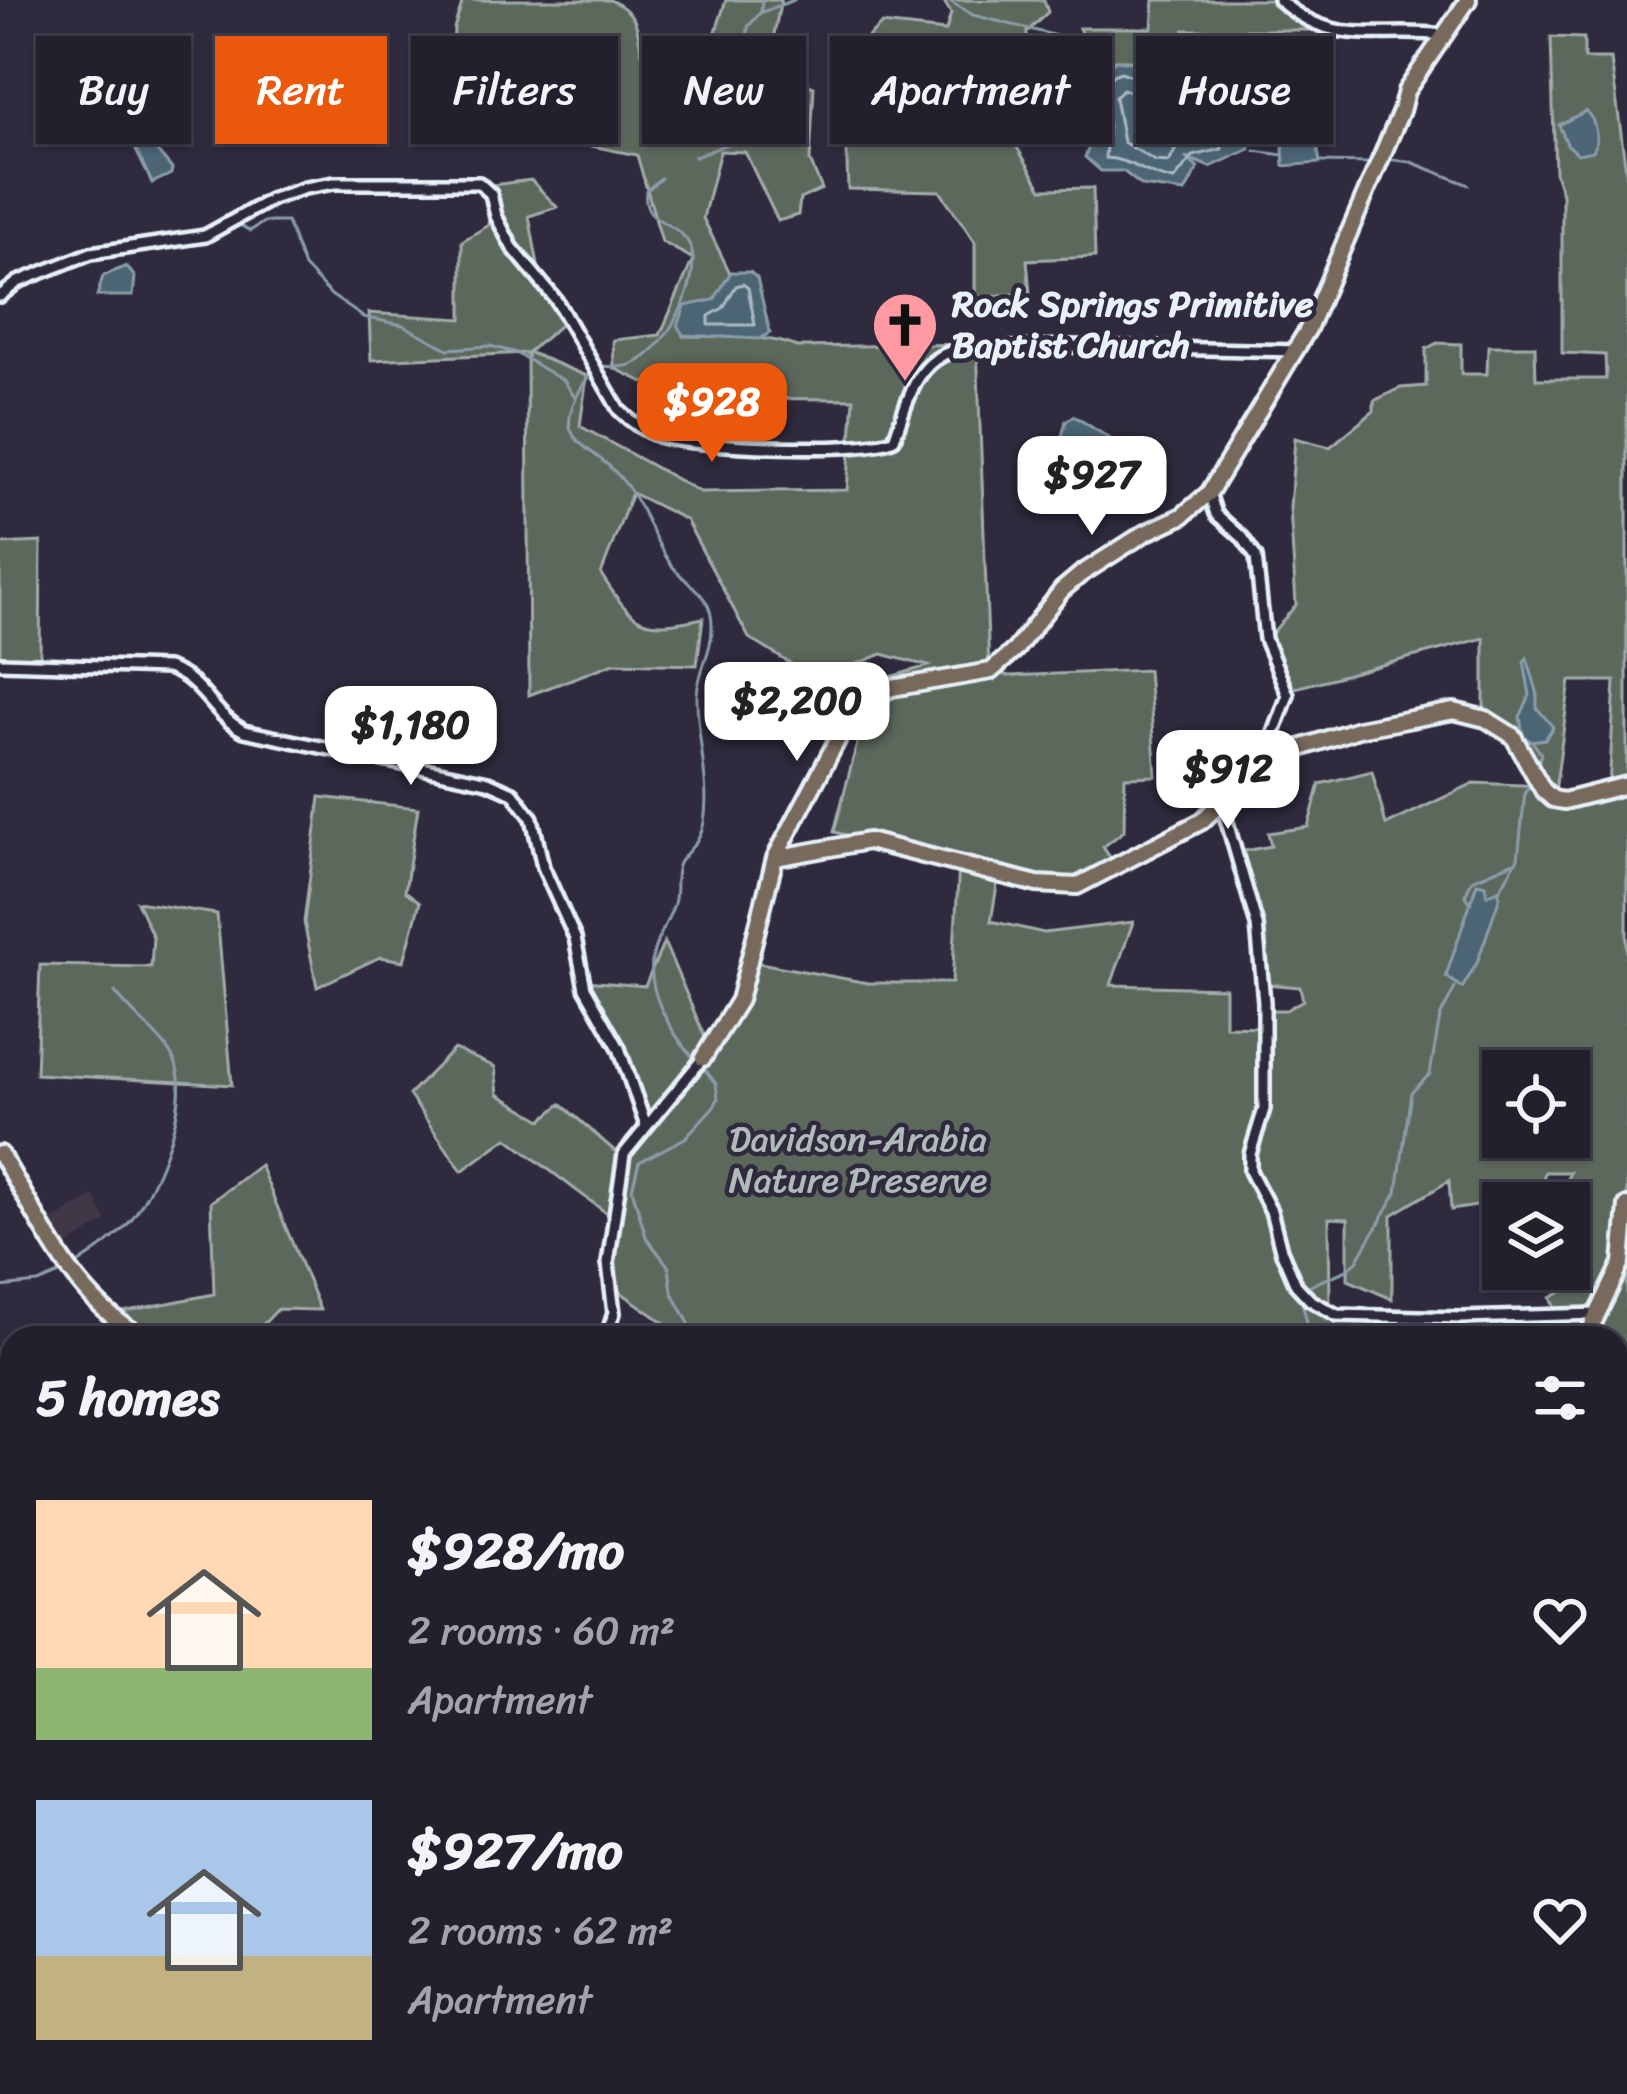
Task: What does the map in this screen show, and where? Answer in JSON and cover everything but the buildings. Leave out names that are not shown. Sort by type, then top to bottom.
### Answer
[{"type":"main road","points":[[700,1063],[739,1002],[776,859],[858,706],[901,685],[991,671],[1072,582],[1145,533],[1182,516],[1209,493],[1297,351],[1362,207],[1406,91],[1468,0]]},
{"type":"main road","points":[[776,859],[872,841],[1037,884],[1077,886],[1178,836],[1222,805],[1264,760],[1358,729],[1454,711],[1486,719],[1514,736],[1553,800],[1627,785]]},
{"type":"main road","points":[[0,1154],[91,1301],[124,1326]]},
{"type":"main road","points":[[1592,1326],[1622,1263],[1627,1206]]},
{"type":"street","points":[[1285,2],[1331,27],[1440,30],[1444,35]]},
{"type":"street","points":[[0,296],[18,282],[91,253],[205,236],[272,199],[305,188],[334,183],[479,183],[491,194],[512,247],[544,281],[619,410],[653,434],[684,441],[813,450],[891,441],[921,371],[956,350],[1070,346],[1297,351]]},
{"type":"street","points":[[1209,493],[1216,514],[1256,557],[1264,639],[1288,695],[1264,760]]},
{"type":"street","points":[[0,663],[167,668],[192,680],[224,719],[244,731],[488,782],[513,793],[532,818],[543,867],[575,938],[585,988],[620,1048],[646,1126]]},
{"type":"street","points":[[1222,805],[1257,925],[1263,987],[1264,1109],[1250,1154],[1250,1171],[1271,1211],[1296,1285],[1336,1315],[1462,1318],[1598,1313]]},
{"type":"street","points":[[609,1326],[614,1313],[608,1263],[626,1148],[700,1063]]},
{"type":"shaded area","points":[[1184,30],[1325,30],[1325,36],[1182,36]]},
{"type":"shaded area","points":[[94,1195],[106,1221],[61,1250],[45,1226]]},
{"type":"green space","name":"Davidson-Arabia Nature Preserve","points":[[463,0],[610,0],[621,6],[634,20],[642,53],[642,144],[806,144],[806,84],[814,87],[810,161],[822,189],[800,199],[798,215],[778,221],[745,152],[720,151],[703,218],[732,277],[721,301],[682,330],[683,336],[756,338],[797,347],[977,344],[989,670],[1009,676],[1148,670],[1156,776],[1125,777],[1124,831],[1103,847],[1116,866],[1078,886],[999,874],[991,921],[1044,933],[1133,922],[1111,985],[1225,988],[1225,1026],[1266,1027],[1269,1010],[1286,1010],[1303,1000],[1300,987],[1266,984],[1239,852],[1271,846],[1268,833],[1308,827],[1320,784],[1372,771],[1386,825],[1474,783],[1543,786],[1517,738],[1484,715],[1484,638],[1288,690],[1268,638],[1296,605],[1290,508],[1295,438],[1330,447],[1374,411],[1374,401],[1400,388],[1426,386],[1426,349],[1437,343],[1461,344],[1461,374],[1487,374],[1488,346],[1535,346],[1536,379],[1606,379],[1605,355],[1562,353],[1562,194],[1555,173],[1551,37],[1584,38],[1584,59],[1611,59],[1627,178],[1627,1326],[1591,1326],[1593,1310],[1556,1311],[1550,1298],[1561,1290],[1590,1290],[1590,1182],[1566,1182],[1570,1172],[1545,1172],[1542,1182],[1482,1182],[1482,1205],[1451,1210],[1449,1181],[1392,1215],[1392,1299],[1348,1280],[1348,1219],[1329,1218],[1327,1311],[1372,1319],[1371,1326],[669,1326],[616,1289],[613,1218],[507,1138],[462,1171],[409,1095],[454,1049],[495,1067],[498,1094],[542,1120],[561,1104],[624,1159],[651,1127],[584,981],[645,986],[664,942],[711,1051],[754,962],[868,983],[952,983],[959,864],[834,832],[862,724],[826,715],[858,686],[928,666],[882,654],[817,680],[749,638],[686,520],[632,493],[601,574],[622,605],[642,620],[666,624],[703,618],[697,665],[614,663],[529,695],[527,353],[371,360],[369,313],[462,319],[462,241],[489,225],[484,186],[531,180],[557,207],[529,216],[540,276],[570,317],[528,352],[587,376],[580,426],[700,492],[847,490],[854,399],[677,398],[614,368],[613,340],[660,335],[693,259],[662,242],[637,155],[581,144],[618,144],[618,36],[454,36]],"holes":[[[1570,681],[1615,681],[1609,788],[1554,799]]]},
{"type":"green space","points":[[726,0],[781,0],[774,36],[714,36]]},
{"type":"green space","points":[[943,0],[1044,0],[1048,12],[1027,36],[869,36],[882,24],[946,31],[951,13]]},
{"type":"green space","points":[[1154,0],[1288,0],[1325,30],[1184,30],[1182,36],[1136,36],[1136,63],[1112,60],[1112,36],[1082,36],[1079,28],[1152,28]]},
{"type":"green space","points":[[846,144],[1015,144],[1042,189],[1093,188],[1095,257],[1027,260],[1030,293],[975,297],[975,242],[940,191],[848,189]]},
{"type":"green space","points":[[41,542],[40,666],[0,665],[0,544]]},
{"type":"green space","points":[[320,797],[418,808],[405,891],[420,902],[404,961],[380,957],[317,987],[304,922]]},
{"type":"green space","points":[[137,902],[217,914],[232,1085],[36,1074],[40,965],[151,967],[153,937]]},
{"type":"green space","points":[[260,1165],[320,1310],[278,1309],[262,1326],[126,1326],[117,1313],[214,1294],[211,1202]]},
{"type":"water","points":[[1112,62],[1136,64],[1136,144],[1249,144],[1250,149],[1210,167],[1185,157],[1198,168],[1185,192],[1142,186],[1123,171],[1101,171],[1085,157],[1090,144],[1112,144]]},
{"type":"water","points":[[1586,111],[1596,141],[1593,151],[1578,154],[1567,144],[1559,125]]},
{"type":"water","points":[[133,144],[151,144],[172,169],[152,183]]},
{"type":"water","points":[[1284,144],[1317,144],[1320,163],[1284,166]]},
{"type":"water","points":[[126,266],[135,277],[133,296],[97,296],[103,276]]},
{"type":"water","points":[[731,272],[750,272],[757,278],[770,333],[759,339],[683,335],[678,326],[685,306],[714,300]]},
{"type":"water","points":[[1074,416],[1109,438],[1103,451],[1083,458],[1057,456],[1066,421]]},
{"type":"water","points":[[1527,658],[1537,708],[1553,727],[1545,739],[1530,741],[1523,736],[1520,717],[1530,695]]},
{"type":"water","points":[[1477,883],[1486,885],[1487,895],[1498,890],[1500,896],[1477,963],[1462,988],[1446,976]]},
{"type":"waterway","points":[[761,11],[762,0]]},
{"type":"waterway","points":[[694,157],[755,133],[776,114],[775,101],[756,89],[745,71],[748,27],[760,13],[794,0]]},
{"type":"waterway","points":[[948,0],[973,15],[1057,36]]},
{"type":"waterway","points":[[1255,151],[1283,155]]},
{"type":"waterway","points":[[1386,159],[1411,162],[1469,185]]},
{"type":"waterway","points":[[1320,162],[1370,163]]},
{"type":"waterway","points":[[599,366],[626,366],[647,355],[669,330],[691,282],[688,241],[650,212],[646,203],[646,191],[661,178]]},
{"type":"waterway","points":[[238,224],[250,231],[264,222],[287,222],[304,267],[331,295],[363,317],[403,325],[448,349],[490,346],[516,353],[564,381],[574,396]]},
{"type":"waterway","points":[[591,372],[576,397],[571,429],[628,487],[666,558],[704,598],[711,614],[710,643],[697,695],[706,792],[704,822],[679,864],[674,904],[655,948],[652,969],[662,1012],[696,1061]]},
{"type":"waterway","points":[[1532,741],[1541,754],[1536,769]]},
{"type":"waterway","points":[[1499,891],[1518,858],[1525,792],[1531,784]]},
{"type":"waterway","points":[[1470,902],[1465,895],[1472,880],[1514,862]]},
{"type":"waterway","points":[[1304,1288],[1357,1261],[1397,1192],[1411,1093],[1430,1074],[1440,1017],[1455,988]]},
{"type":"waterway","points":[[76,1265],[115,1236],[138,1210],[168,1146],[179,1100],[179,1079],[170,1053],[115,992]]},
{"type":"waterway","points":[[690,1326],[672,1292],[669,1267],[646,1237],[632,1189],[639,1162],[685,1138],[715,1105],[716,1084],[703,1067]]},
{"type":"waterway","points":[[0,1287],[38,1283],[62,1273]]},
{"type":"waterway","points":[[1300,1294],[1308,1326]]},
{"type":"place","name":"Rock Springs Primitive Baptist Church","points":[[905,384]]}]
